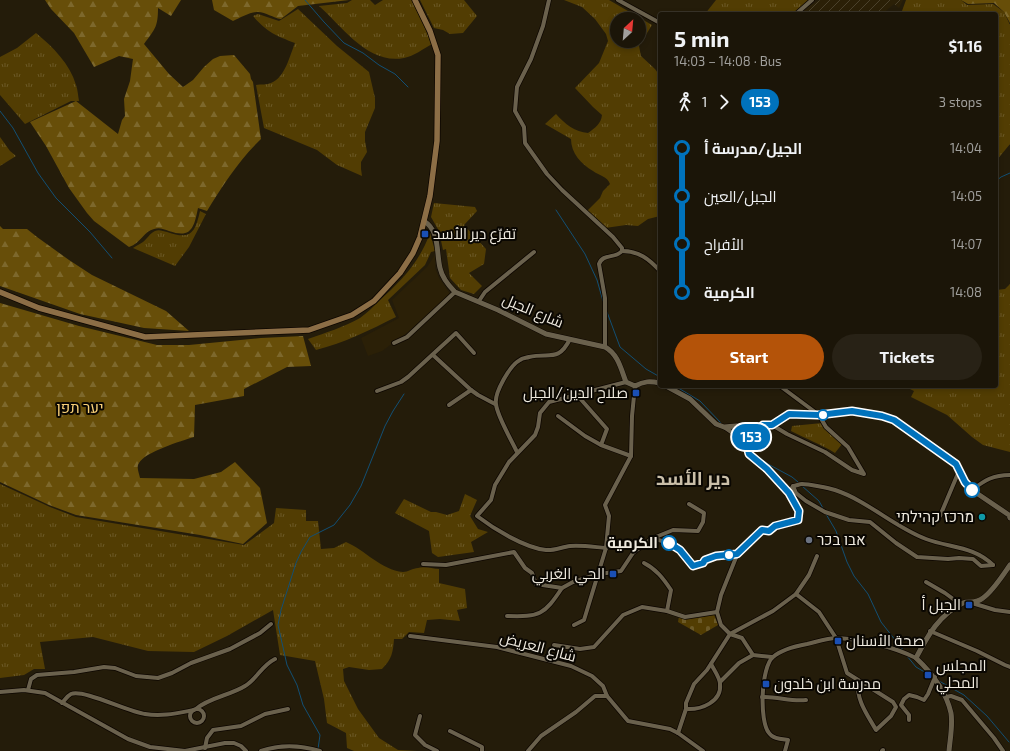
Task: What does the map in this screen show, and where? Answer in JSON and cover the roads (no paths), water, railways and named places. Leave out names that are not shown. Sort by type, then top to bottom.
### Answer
[{"type":"main road","points":[[0,292],[39,308],[145,337],[309,330],[352,315],[374,301],[400,273],[418,244],[430,196],[437,141],[438,55],[430,31],[415,0]]},
{"type":"street","points":[[549,0],[531,59],[517,87],[515,111],[524,127],[525,143],[548,174],[562,190],[614,237],[621,246],[622,250]]},
{"type":"street","points":[[618,0],[658,22]]},
{"type":"street","points":[[798,12],[812,0]]},
{"type":"street","points":[[394,343],[407,337],[455,292],[441,273],[435,235],[431,226],[424,221]]},
{"type":"street","points":[[622,250],[640,254],[658,269]]},
{"type":"street","points":[[622,250],[616,255],[604,257],[601,259],[599,264],[605,298],[605,347],[612,350],[615,354],[626,382]]},
{"type":"street","points":[[479,301],[485,292],[534,252]]},
{"type":"street","name":"شارع الجبل","points":[[455,292],[479,301],[546,334],[605,347]]},
{"type":"street","points":[[377,391],[401,382],[456,333],[474,353]]},
{"type":"street","points":[[517,452],[501,420],[495,404],[503,381],[510,369],[519,360],[531,356],[558,354],[565,350],[570,339]]},
{"type":"street","points":[[433,355],[471,390],[495,404]]},
{"type":"street","points":[[635,386],[641,382],[650,381],[658,383]]},
{"type":"street","points":[[606,548],[568,546],[546,550],[525,544],[508,536],[477,516],[491,500],[500,476],[508,462],[535,435],[540,413],[549,402],[626,382],[635,386]]},
{"type":"street","points":[[574,625],[584,620],[606,548],[609,516],[605,505],[631,456],[632,416],[635,386]]},
{"type":"street","points":[[670,388],[690,399],[716,424],[724,427],[746,442],[749,454],[767,469],[789,493],[799,511],[798,520],[775,526],[769,531],[762,530],[737,554],[721,595],[717,612],[721,625],[730,634],[742,638],[753,655]]},
{"type":"street","points":[[724,427],[772,425],[787,434],[825,452],[852,470],[864,474],[848,447],[826,427],[819,415],[783,388]]},
{"type":"street","points":[[449,405],[471,390]]},
{"type":"street","points":[[577,395],[607,429],[601,445]]},
{"type":"street","points":[[772,425],[789,414],[819,415],[852,411],[882,416],[894,420],[956,464],[965,482],[972,490],[1009,515],[1010,518]]},
{"type":"street","points":[[558,416],[585,436],[601,445],[631,456]]},
{"type":"street","points":[[746,442],[763,425]]},
{"type":"street","points":[[940,516],[959,471]]},
{"type":"street","points":[[972,490],[985,480],[999,475],[1010,475]]},
{"type":"street","points":[[789,493],[793,486],[802,484],[835,490],[886,516],[905,530],[927,540],[966,549],[988,559],[993,565],[981,566],[973,559],[917,557],[896,544],[870,522],[849,520],[825,512],[806,501],[796,493],[793,486]]},
{"type":"street","points":[[507,616],[529,617],[545,611],[562,588],[573,582],[599,574],[621,571],[633,553],[651,539],[673,530],[698,531],[703,522],[704,513],[689,504]]},
{"type":"street","points":[[651,539],[666,541],[680,550],[693,566],[703,563],[705,560],[716,556],[737,554]]},
{"type":"street","points":[[423,564],[446,565],[514,552],[525,568],[532,573],[536,584],[562,588]]},
{"type":"street","points":[[678,733],[686,709],[686,703],[694,684],[711,664],[730,634],[773,611],[796,594],[809,575],[818,556]]},
{"type":"street","points":[[644,563],[653,568],[664,579],[671,590],[666,611]]},
{"type":"street","points":[[972,603],[981,600],[987,594],[1010,565]]},
{"type":"street","points":[[926,582],[960,604]]},
{"type":"street","points":[[796,594],[819,612],[836,638],[847,673],[886,697],[893,702],[896,707],[891,716],[876,730],[861,704],[858,693],[858,681]]},
{"type":"street","points":[[916,658],[930,631],[947,614],[966,601],[995,610],[1010,612]]},
{"type":"street","points":[[554,645],[580,649],[594,646],[623,615],[642,607],[666,611],[685,617],[717,612]]},
{"type":"street","points":[[28,690],[31,679],[38,675],[74,672],[104,667],[115,668],[144,678],[158,678],[190,663],[230,649],[271,624]]},
{"type":"street","points":[[930,631],[963,644],[1010,667]]},
{"type":"street","name":"شارع العريض","points":[[410,636],[497,647],[571,666],[592,676],[603,686],[607,696],[628,721],[670,729],[703,751]]},
{"type":"street","points":[[785,751],[788,740],[775,738],[768,733],[764,721],[762,697],[764,674],[772,658],[787,649],[836,638],[871,643],[905,652],[916,658],[934,677],[946,697],[952,721],[949,751]]},
{"type":"street","points":[[720,682],[739,663],[753,655],[772,658]]},
{"type":"street","points":[[191,716],[191,713],[202,704],[245,686],[265,665],[275,659]]},
{"type":"street","points":[[686,709],[702,707],[711,703],[720,691],[720,682],[711,664]]},
{"type":"street","points":[[909,720],[909,715],[901,705],[904,699],[909,695],[924,700],[928,694],[934,677]]},
{"type":"street","points":[[0,692],[28,690],[45,693],[128,739],[158,749],[177,751],[234,743],[241,746],[246,751]]},
{"type":"street","points":[[62,703],[69,695],[75,693],[93,697],[129,711],[146,715],[162,715],[195,710],[200,710],[204,714]]},
{"type":"street","points":[[528,751],[541,736],[576,712],[595,696],[607,696]]},
{"type":"street","points":[[762,697],[771,696],[797,701],[806,700]]},
{"type":"street","points":[[946,697],[951,696],[962,700],[1003,751]]},
{"type":"street","points":[[182,712],[188,713],[193,721],[200,722],[203,719],[205,707],[209,702]]},
{"type":"street","points":[[206,748],[207,738],[213,730],[241,726],[265,714],[288,709]]},
{"type":"street","points":[[420,716],[415,735],[425,745],[437,751]]},
{"type":"street","points":[[450,731],[482,747],[482,751]]},
{"type":"street","points":[[261,751],[272,747],[294,745],[320,751]]},
{"type":"waterway","points":[[305,0],[344,43],[363,53],[379,65],[395,74],[408,87]]},
{"type":"waterway","points":[[0,111],[13,128],[38,173],[56,198],[90,232],[112,258]]},
{"type":"waterway","points":[[998,179],[1010,173]]},
{"type":"waterway","points":[[556,210],[585,254],[597,280],[603,301]]},
{"type":"waterway","points":[[607,312],[620,347],[646,369],[658,376]]},
{"type":"waterway","points":[[678,388],[700,401],[721,423]]},
{"type":"waterway","points":[[318,749],[320,735],[303,705],[297,685],[287,665],[278,625],[281,610],[301,552],[310,537],[334,525],[350,505],[361,486],[385,426],[404,394]]},
{"type":"waterway","points":[[731,434],[745,447]]},
{"type":"waterway","points":[[749,450],[768,464],[792,477],[798,482]]},
{"type":"waterway","points":[[802,486],[819,501],[824,510]]},
{"type":"waterway","points":[[826,514],[836,531],[847,562],[854,576],[868,594],[881,622],[903,650]]},
{"type":"waterway","points":[[907,656],[916,667],[928,674]]},
{"type":"waterway","points":[[939,681],[964,695],[987,716],[1009,742]]},
{"type":"place","name":"تفرّع دير الأسد","points":[[425,234]]},
{"type":"place","name":"صلاح الدين/الجبل","points":[[636,393]]},
{"type":"place","name":"מרכז קהילתי","points":[[982,517]]},
{"type":"place","name":"אבו בכר","points":[[809,540]]},
{"type":"place","name":"الكرمية","points":[[669,543]]},
{"type":"place","name":"الحي الغربي","points":[[613,574]]},
{"type":"place","name":"الجبل أ","points":[[969,605]]},
{"type":"place","name":"صحة الأسنان","points":[[838,641]]},
{"type":"place","name":"المجلس المحلي","points":[[928,675]]},
{"type":"place","name":"مدرسة ابن خلدون","points":[[766,684]]},
{"type":"district","name":"دير الأسد","points":[[693,478]]},
{"type":"park label","name":"יער תפן","points":[[80,408]]}]
